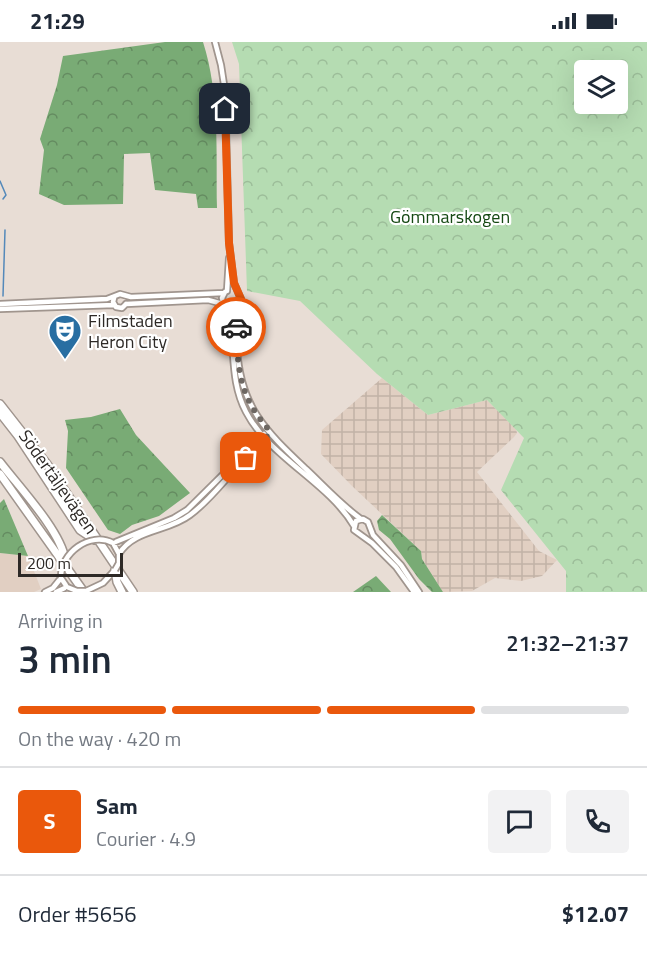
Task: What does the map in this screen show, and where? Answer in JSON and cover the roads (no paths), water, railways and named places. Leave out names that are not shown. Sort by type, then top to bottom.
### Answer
[{"type":"highway","name":"Södertäljevägen","points":[[0,404],[47,464],[135,592]]},
{"type":"highway","points":[[0,413],[18,436],[80,530],[95,540]]},
{"type":"highway","points":[[0,462],[60,542],[65,560]]},
{"type":"highway","points":[[0,474],[86,592]]},
{"type":"highway","points":[[116,570],[117,582],[122,592]]},
{"type":"street","points":[[215,42],[225,91],[229,243],[225,305],[231,329],[233,372],[237,391],[248,416],[264,436],[342,510],[354,526],[354,530],[372,543],[396,567],[414,592]]},
{"type":"street","points":[[229,243],[236,291],[241,299],[237,307],[236,323],[240,378],[250,405],[270,431],[326,488],[361,519],[368,522],[373,535],[401,565],[419,592]]},
{"type":"street","points":[[0,304],[114,297],[120,294],[125,297],[236,291]]},
{"type":"street","points":[[114,297],[114,305]]},
{"type":"street","points":[[125,297],[126,304]]},
{"type":"street","points":[[0,309],[114,305],[120,308],[126,304],[207,300],[232,309],[237,307]]},
{"type":"street","points":[[114,543],[174,518],[187,510],[270,431]]},
{"type":"street","points":[[120,553],[132,540],[172,525],[188,516],[211,496],[264,436]]},
{"type":"street","points":[[354,526],[356,521],[361,519]]},
{"type":"street","points":[[361,534],[368,532],[369,527]]},
{"type":"street","points":[[95,540],[108,540],[114,543],[120,553],[119,563],[116,570],[103,583],[86,592],[68,587],[62,578],[61,570],[65,560],[77,548],[95,540]]},
{"type":"street","points":[[45,592],[53,588],[62,578]]},
{"type":"street","points":[[56,592],[68,587]]},
{"type":"waterway","points":[[0,181],[6,195],[3,199]]},
{"type":"waterway","points":[[3,296],[5,230]]},
{"type":"place","name":"Filmstaden Heron City","points":[[65,360]]},
{"type":"park label","name":"Gömmarskogen","points":[[450,217]]}]
